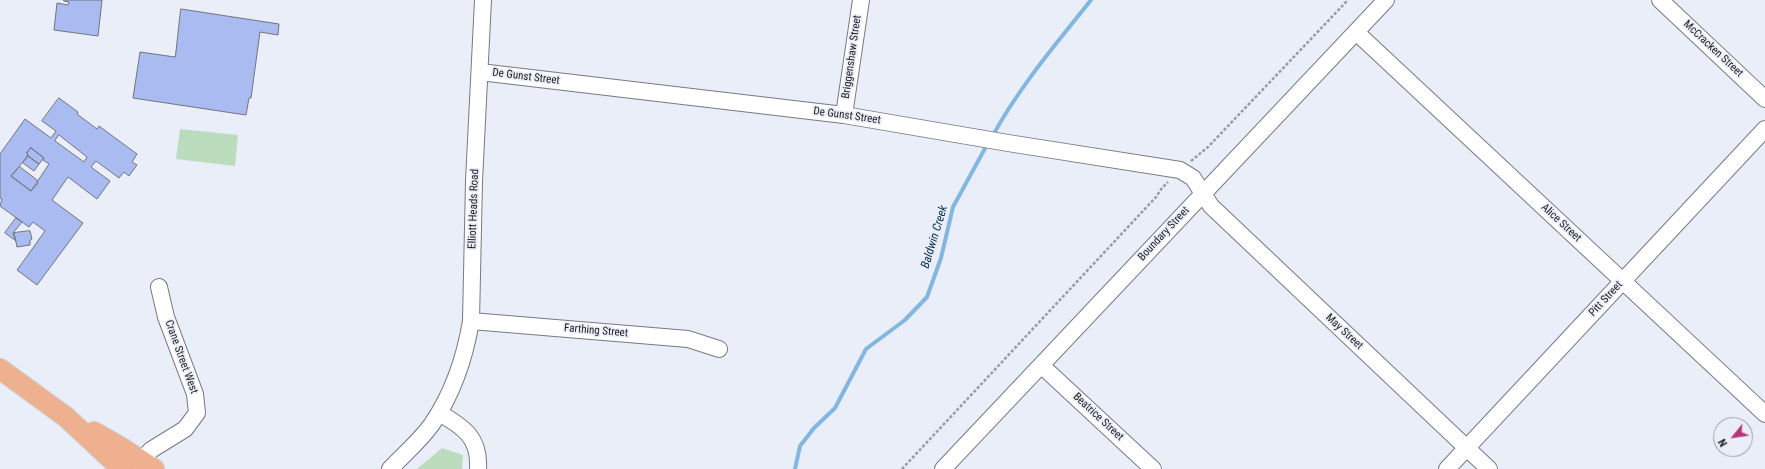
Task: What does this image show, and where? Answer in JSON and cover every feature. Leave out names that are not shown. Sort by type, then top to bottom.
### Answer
[{"type":"main road","points":[[0,369],[66,417],[122,448],[138,467]]},
{"type":"street","name":"Elliott Heads Road","points":[[384,469],[395,464],[420,438],[439,412],[458,375],[468,340],[471,321],[474,181],[483,0]]},
{"type":"street","name":"Briggenshaw Street","points":[[844,115],[861,0]]},
{"type":"street","name":"Boundary Street","points":[[943,469],[1042,366],[1386,0]]},
{"type":"street","name":"McCracken Street","points":[[1660,0],[1765,98]]},
{"type":"street","name":"Alice Street","points":[[1356,32],[1765,414]]},
{"type":"street","name":"De Gunst Street","points":[[480,72],[844,115],[975,138],[1170,168],[1186,173],[1193,178],[1203,193]]},
{"type":"street","name":"Pitt Street","points":[[1447,469],[1765,129]]},
{"type":"street","name":"May Street","points":[[1203,193],[1211,206],[1489,469]]},
{"type":"street","name":"Crane Street West","points":[[138,467],[151,450],[185,429],[196,413],[195,394],[166,317],[159,287]]},
{"type":"street","name":"Farthing Street","points":[[471,321],[688,339],[719,349]]},
{"type":"street","name":"Beatrice Street","points":[[1042,366],[1153,469]]},
{"type":"street","points":[[439,412],[455,421],[472,439],[478,450],[478,469]]},
{"type":"path","points":[[1189,162],[1214,141],[1348,0]]},
{"type":"path","points":[[902,469],[1156,197],[1162,188],[1173,178]]},
{"type":"green space","points":[[180,129],[238,135],[235,166],[176,159]]},
{"type":"green space","points":[[442,448],[463,455],[462,469],[417,469]]},
{"type":"building","points":[[64,0],[102,0],[98,36],[54,30],[57,3],[68,5],[69,2]]},
{"type":"building","points":[[181,9],[279,24],[278,35],[260,32],[251,98],[249,98],[246,115],[133,98],[140,52],[175,57]]},
{"type":"building","points":[[59,98],[97,129],[99,126],[137,154],[132,162],[137,165],[129,176],[124,172],[119,178],[96,161],[91,167],[110,181],[97,199],[68,177],[52,200],[83,223],[37,285],[17,270],[45,231],[33,222],[29,227],[0,206],[2,199],[0,198],[0,154],[25,119],[51,138],[56,131],[42,121]],"holes":[[[59,135],[87,157],[84,162],[55,141]],[[31,148],[49,164],[31,191],[11,176],[28,156],[27,153]]]},
{"type":"building","points":[[31,148],[44,158],[39,164],[28,156],[27,153]]},
{"type":"building","points":[[28,156],[39,164],[34,171],[23,163]]},
{"type":"building","points":[[20,167],[37,180],[38,183],[31,191],[11,176]]},
{"type":"building","points":[[16,218],[22,222],[13,233],[16,241],[5,233]]},
{"type":"building","points":[[30,231],[32,239],[30,240],[30,245],[17,247],[14,233]]},
{"type":"waterway","name":"Baldwin Creek","points":[[992,137],[1026,83],[1091,0]]},
{"type":"waterway","name":"Baldwin Creek","points":[[795,469],[800,446],[814,428],[835,408],[866,349],[905,320],[927,297],[941,258],[953,207],[988,143]]}]
